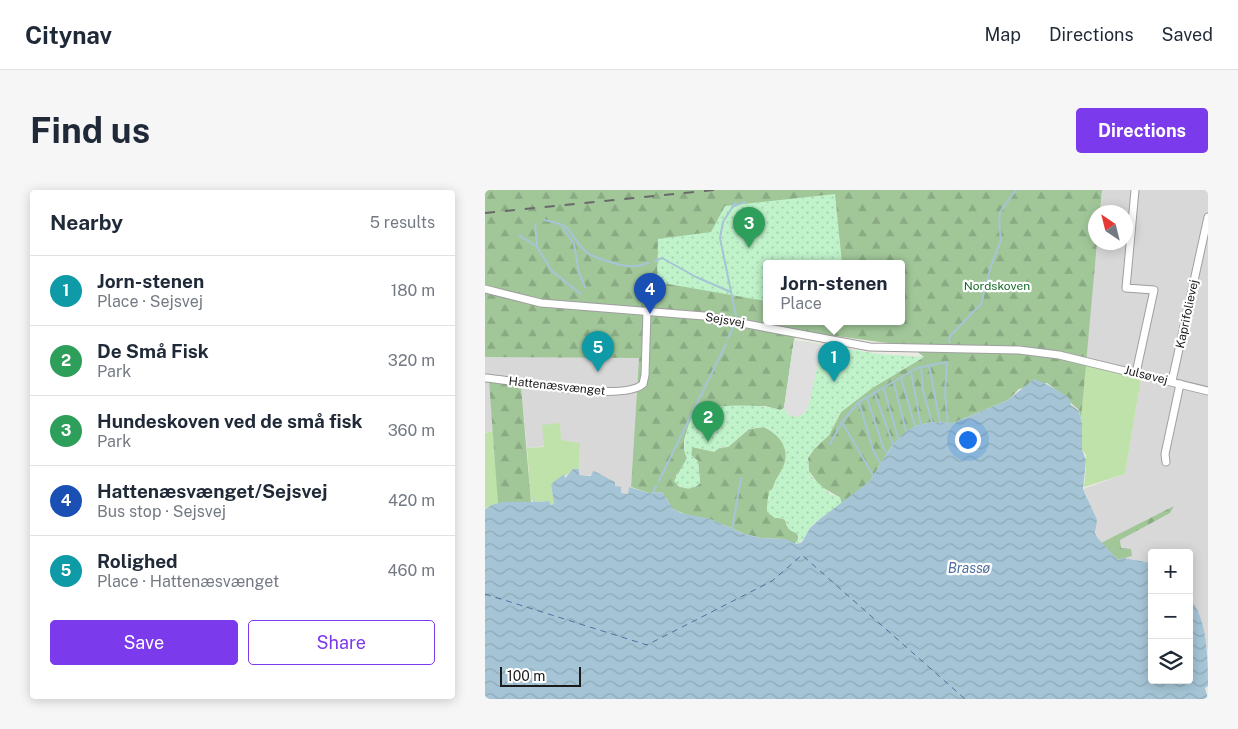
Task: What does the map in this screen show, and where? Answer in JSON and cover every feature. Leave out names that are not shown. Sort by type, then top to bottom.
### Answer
[{"type":"street","points":[[1135,190],[1126,288],[1154,290],[1136,373]]},
{"type":"street","name":"Kaprifolievej","points":[[1172,381],[1208,217]]},
{"type":"street","name":"Sejsvej","points":[[485,288],[541,303],[647,311],[719,319],[870,347],[1019,350],[1083,360]]},
{"type":"street","name":"Hattenæsvænget","points":[[485,378],[601,392],[623,391],[640,387],[643,384],[645,375],[647,311]]},
{"type":"street","name":"Julsøvej","points":[[1083,360],[1208,391]]},
{"type":"street","points":[[1166,462],[1165,454],[1180,384]]},
{"type":"shaded area","points":[[1102,190],[1208,190],[1208,651],[1193,602],[1193,549],[1148,549],[1148,562],[1123,558],[1120,561],[1097,537],[1087,496],[1083,489],[1125,474],[1141,379],[1085,365],[1096,250],[1133,250],[1133,205],[1101,205]]},
{"type":"shaded area","points":[[794,340],[822,345],[809,405],[805,413],[797,417],[788,415],[784,408]]},
{"type":"shaded area","points":[[485,357],[639,358],[631,487],[629,487],[628,494],[621,493],[615,486],[615,482],[599,475],[579,475],[580,443],[527,448],[521,386],[489,382],[494,431],[485,433]]},
{"type":"green space","name":"Nordskoven","points":[[485,190],[1102,190],[1101,205],[1088,205],[1088,250],[1096,250],[1081,419],[1079,410],[1047,383],[1019,389],[1008,400],[953,423],[932,422],[915,426],[893,444],[870,481],[842,504],[839,497],[820,486],[809,471],[808,458],[814,449],[829,435],[841,412],[872,388],[924,357],[910,346],[798,331],[794,340],[784,408],[780,410],[765,406],[701,410],[687,432],[684,445],[687,458],[681,472],[676,475],[678,486],[684,488],[695,487],[700,483],[698,461],[691,455],[692,447],[707,449],[728,447],[749,429],[764,427],[782,440],[787,452],[785,465],[768,497],[767,510],[775,518],[785,520],[788,527],[798,534],[798,541],[794,544],[785,539],[761,538],[745,534],[710,519],[689,516],[673,509],[662,492],[649,493],[631,487],[639,358],[485,357]]},
{"type":"green space","points":[[835,194],[842,260],[763,260],[763,300],[657,282],[658,239],[711,232],[725,206]]},
{"type":"green space","points":[[794,340],[879,354],[924,357],[872,388],[841,412],[829,435],[814,449],[808,458],[809,471],[812,477],[830,494],[840,497],[842,504],[817,521],[802,540],[794,544],[799,538],[797,534],[790,530],[783,518],[775,518],[767,512],[769,491],[773,489],[786,457],[780,440],[764,427],[749,429],[728,447],[721,447],[714,452],[692,447],[691,455],[698,461],[700,483],[691,488],[683,488],[674,481],[687,458],[684,444],[687,431],[693,417],[698,412],[709,408],[729,406],[753,406],[780,410],[784,408]]},
{"type":"green space","points":[[1085,365],[1141,379],[1125,474],[1084,487],[1086,455],[1082,450],[1081,419]]},
{"type":"green space","points":[[489,381],[521,386],[531,502],[498,504]]},
{"type":"green space","points":[[560,423],[561,440],[580,443],[579,469],[551,484],[554,504],[551,505],[549,501],[535,502],[534,498],[531,502],[527,448],[544,447],[542,425]]},
{"type":"green space","points":[[494,431],[498,504],[487,507],[485,510],[485,433]]},
{"type":"green space","points":[[1174,506],[1170,513],[1120,540],[1121,548],[1131,549],[1132,556],[1118,560],[1101,543]]},
{"type":"water","name":"Brassø","points":[[1034,379],[1069,398],[1071,405],[1079,411],[1082,424],[1082,450],[1086,460],[1083,489],[1097,520],[1095,533],[1118,560],[1123,558],[1148,562],[1148,684],[1193,684],[1193,603],[1200,616],[1206,640],[1208,686],[1205,688],[1208,699],[485,699],[485,510],[489,506],[507,502],[533,502],[534,497],[535,502],[549,501],[551,505],[554,504],[551,484],[564,474],[565,478],[573,469],[579,469],[579,475],[591,476],[593,471],[615,482],[615,486],[621,487],[621,493],[628,494],[629,487],[649,493],[662,492],[673,509],[681,513],[710,519],[745,534],[761,538],[785,539],[797,544],[802,542],[810,528],[820,519],[870,481],[893,444],[906,431],[915,426],[932,422],[953,423],[1008,400]]},
{"type":"waterway","points":[[949,342],[950,336],[981,304],[991,266],[1001,240],[1000,212],[1016,190]]},
{"type":"waterway","points":[[732,207],[745,202]]},
{"type":"waterway","points":[[735,203],[723,222],[720,238],[736,316]]},
{"type":"waterway","points":[[544,220],[567,228],[585,251],[599,258],[631,266],[648,263]]},
{"type":"waterway","points":[[535,224],[537,246]]},
{"type":"waterway","points":[[563,228],[574,244],[579,273],[585,287]]},
{"type":"waterway","points":[[519,235],[537,247],[552,271],[581,294]]},
{"type":"waterway","points":[[655,261],[662,258],[696,277],[731,292]]},
{"type":"waterway","points":[[728,338],[734,326]]},
{"type":"waterway","points":[[659,481],[726,344]]},
{"type":"waterway","points":[[830,444],[842,422],[859,402],[917,368],[947,362],[945,393],[948,424]]},
{"type":"waterway","points":[[929,365],[940,423]]},
{"type":"waterway","points":[[921,367],[923,391],[932,422]]},
{"type":"waterway","points":[[911,372],[921,425]]},
{"type":"waterway","points":[[901,378],[915,426]]},
{"type":"waterway","points":[[894,384],[906,431]]},
{"type":"waterway","points":[[884,389],[898,438]]},
{"type":"waterway","points":[[875,394],[893,444]]},
{"type":"waterway","points":[[867,398],[883,447],[887,453]]},
{"type":"waterway","points":[[859,402],[873,450],[881,465]]},
{"type":"waterway","points":[[842,422],[874,477]]},
{"type":"waterway","points":[[732,530],[741,478]]},
{"type":"waterway","points":[[652,494],[656,486]]},
{"type":"ferry route","points":[[485,594],[647,645],[772,581],[802,555],[965,699]]},
{"type":"railway","points":[[485,213],[715,190]]},
{"type":"place","name":"Hundeskoven ved de små fisk","points":[[749,248]]},
{"type":"place","name":"Hattenæsvænget/Sejsvej","points":[[650,314]]},
{"type":"place","name":"Rolighed","points":[[598,372]]},
{"type":"place","name":"Jorn-stenen","points":[[834,382]]},
{"type":"place","name":"De Små Fisk","points":[[708,442]]}]
